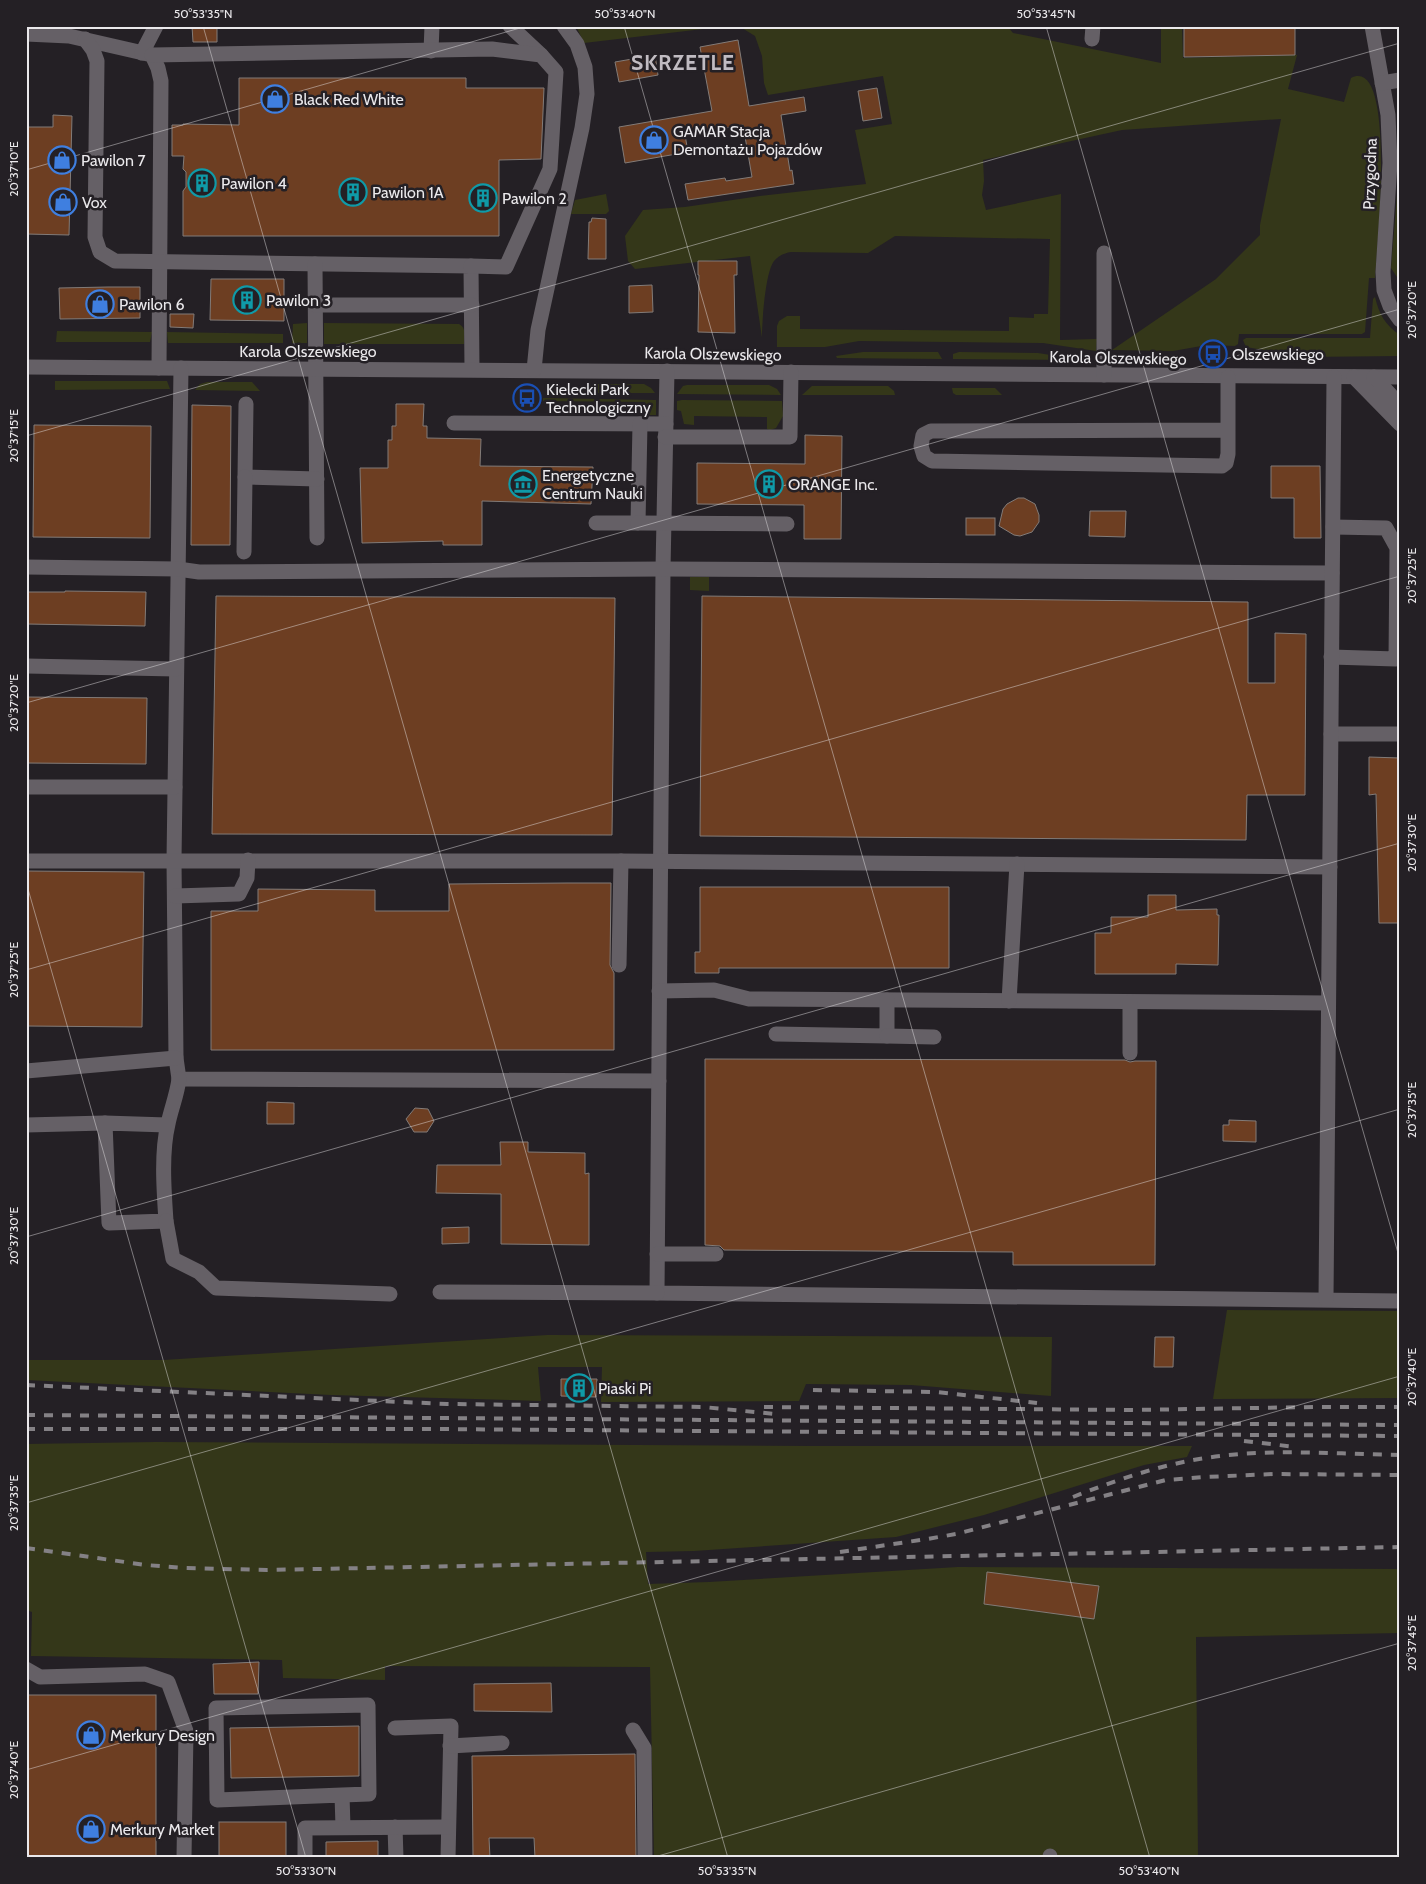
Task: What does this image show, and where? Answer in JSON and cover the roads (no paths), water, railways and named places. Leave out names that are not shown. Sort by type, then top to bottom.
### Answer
[{"type":"street","points":[[147,54],[156,26]]},
{"type":"street","points":[[431,51],[432,26]]},
{"type":"street","points":[[85,39],[98,61],[95,237],[100,252],[115,261],[506,267],[550,169],[556,72],[510,26]]},
{"type":"street","points":[[534,370],[538,330],[582,128],[587,94],[585,67],[577,44],[564,26]]},
{"type":"street","name":"Przygodna","points":[[1372,26],[1388,115],[1390,163],[1383,272],[1384,290],[1390,306],[1400,320]]},
{"type":"street","points":[[26,34],[69,36],[147,54],[492,49],[541,55]]},
{"type":"street","points":[[147,54],[158,68],[161,81],[159,368]]},
{"type":"street","points":[[1382,83],[1400,80]]},
{"type":"street","points":[[1104,253],[1104,375]]},
{"type":"street","points":[[315,264],[317,538]]},
{"type":"street","points":[[471,266],[472,370]]},
{"type":"street","points":[[315,305],[472,305]]},
{"type":"street","name":"Karola Olszewskiego","points":[[26,367],[1387,377]]},
{"type":"street","points":[[181,368],[174,860],[176,1058],[179,1079],[177,1093],[167,1125],[165,1150],[166,1221],[173,1260],[199,1272],[216,1288],[390,1294]]},
{"type":"street","points":[[657,1293],[663,569],[667,371]]},
{"type":"street","points":[[454,423],[640,424],[665,430],[790,437],[791,372]]},
{"type":"street","points":[[1228,377],[1228,430],[1227,461],[1224,465],[1218,467],[932,461],[924,456],[921,446],[923,435],[931,431],[1228,430]]},
{"type":"street","points":[[1326,1299],[1334,377]]},
{"type":"street","points":[[1354,377],[1400,424]]},
{"type":"street","points":[[1387,377],[1400,389]]},
{"type":"street","points":[[1387,377],[1400,405]]},
{"type":"street","points":[[244,552],[246,404]]},
{"type":"street","points":[[638,524],[640,424]]},
{"type":"street","points":[[245,476],[317,479]]},
{"type":"street","points":[[639,480],[664,480]]},
{"type":"street","points":[[596,523],[787,524]]},
{"type":"street","points":[[1331,657],[1396,659],[1397,548],[1386,528],[1333,527]]},
{"type":"street","points":[[26,567],[178,569],[199,572],[663,569],[1332,573]]},
{"type":"street","points":[[26,666],[176,669]]},
{"type":"street","points":[[1331,734],[1400,734]]},
{"type":"street","points":[[26,786],[175,787]]},
{"type":"street","points":[[175,896],[239,894],[247,878],[248,860]]},
{"type":"street","points":[[26,861],[660,861],[1330,867]]},
{"type":"street","points":[[619,965],[621,861]]},
{"type":"street","points":[[1009,1001],[1017,864]]},
{"type":"street","points":[[660,991],[714,990],[749,999],[1328,1004]]},
{"type":"street","points":[[886,1036],[887,1000]]},
{"type":"street","points":[[1130,1002],[1130,1053]]},
{"type":"street","points":[[776,1034],[934,1037]]},
{"type":"street","points":[[26,1071],[176,1058]]},
{"type":"street","points":[[179,1079],[659,1081]]},
{"type":"street","points":[[26,1125],[105,1123],[167,1125]]},
{"type":"street","points":[[105,1123],[109,1223],[166,1221]]},
{"type":"street","points":[[657,1254],[716,1254]]},
{"type":"street","points":[[440,1292],[1400,1301]]},
{"type":"street","points":[[26,1670],[40,1677],[145,1674],[168,1682],[186,1731],[184,1858]]},
{"type":"street","points":[[368,1705],[369,1794],[342,1795],[217,1800],[216,1708],[368,1705]]},
{"type":"street","points":[[395,1728],[450,1726],[448,1858]]},
{"type":"street","points":[[633,1730],[644,1748],[645,1858]]},
{"type":"street","points":[[450,1746],[502,1743]]},
{"type":"street","points":[[342,1795],[343,1827]]},
{"type":"street","points":[[305,1858],[305,1828],[448,1826]]},
{"type":"street","points":[[395,1827],[396,1858]]},
{"type":"railway","points":[[26,1385],[447,1404],[703,1407],[775,1414]]},
{"type":"railway","points":[[813,1390],[937,1392],[1037,1403]]},
{"type":"railway","points":[[764,1407],[1133,1410],[1400,1407]]},
{"type":"railway","points":[[26,1415],[1400,1425]]},
{"type":"railway","points":[[26,1429],[432,1429],[1400,1436]]},
{"type":"railway","points":[[1244,1441],[1296,1447]]},
{"type":"railway","points":[[1073,1497],[1145,1472],[1182,1462],[1220,1456],[1287,1452],[1400,1455]]},
{"type":"railway","points":[[840,1552],[956,1534],[1166,1480],[1274,1474],[1400,1475]]},
{"type":"railway","points":[[26,1548],[146,1565],[267,1570],[1400,1547]]},
{"type":"place","name":"Black Red White","points":[[275,99]]},
{"type":"place","name":"GAMAR Stacja Demontażu Pojazdów","points":[[654,140]]},
{"type":"place","name":"Pawilon 7","points":[[62,160]]},
{"type":"place","name":"Pawilon 4","points":[[202,183]]},
{"type":"place","name":"Pawilon 1A","points":[[353,192]]},
{"type":"place","name":"Pawilon 2","points":[[483,198]]},
{"type":"place","name":"Vox","points":[[63,202]]},
{"type":"place","name":"Pawilon 3","points":[[247,300]]},
{"type":"place","name":"Pawilon 6","points":[[100,304]]},
{"type":"place","name":"Olszewskiego","points":[[1213,354]]},
{"type":"place","name":"Kielecki Park Technologiczny","points":[[527,398]]},
{"type":"place","name":"Energetyczne Centrum Nauki","points":[[523,484]]},
{"type":"place","name":"ORANGE Inc.","points":[[769,484]]},
{"type":"place","name":"Piaski Pi","points":[[579,1388]]},
{"type":"place","name":"Merkury Design","points":[[91,1735]]},
{"type":"place","name":"Merkury Market","points":[[91,1829]]},
{"type":"district","name":"SKRZETLE","points":[[683,62]]}]
